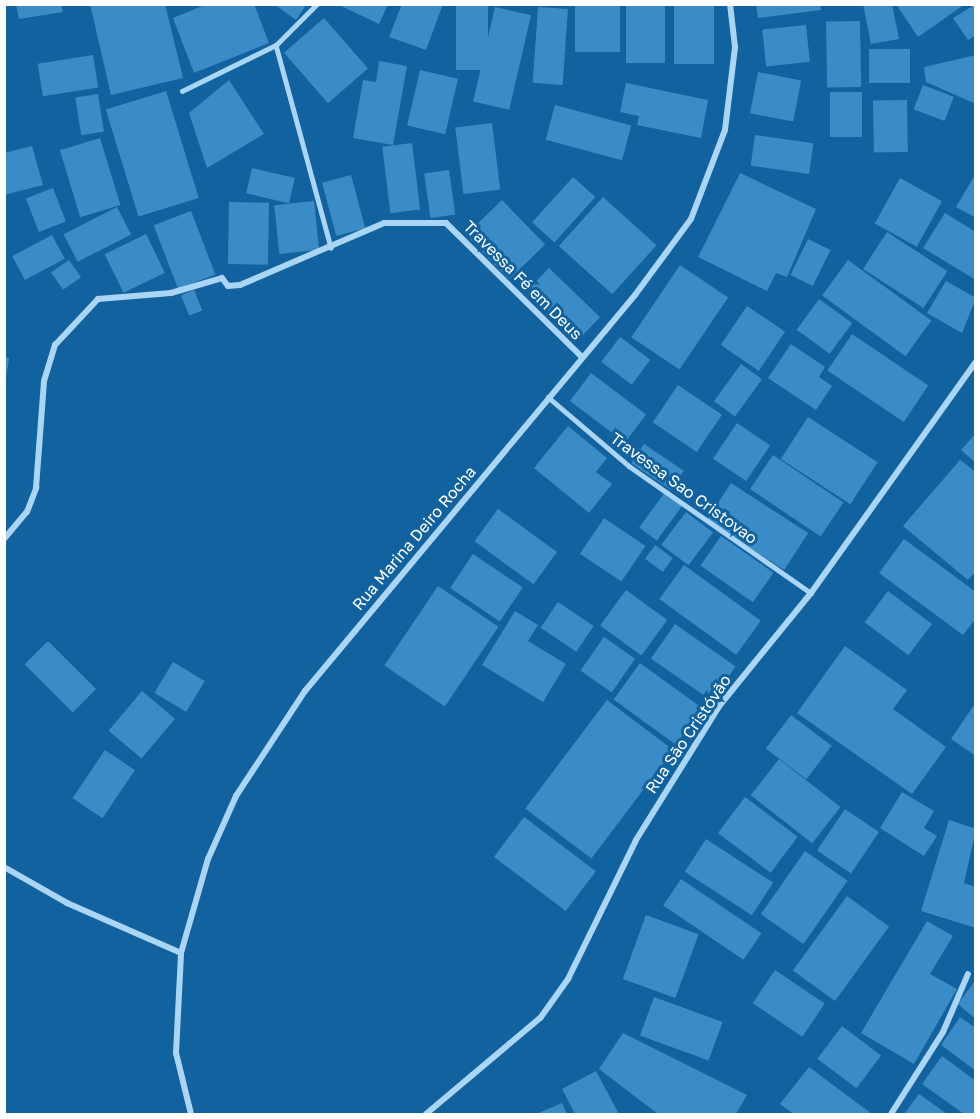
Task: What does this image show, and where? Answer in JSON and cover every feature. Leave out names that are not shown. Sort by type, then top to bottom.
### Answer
[{"type":"street","name":"Rua Marina Deiro Rocha","points":[[191,1114],[176,1053],[181,953],[208,859],[266,746],[305,690],[582,357],[691,219],[725,130],[735,47],[730,4]]},
{"type":"street","name":"Travessa Fé em Deus","points":[[332,248],[384,223],[446,223],[582,357]]},
{"type":"street","points":[[4,539],[27,512],[36,488],[44,381],[55,345],[98,299],[171,293],[222,278],[228,286],[240,285],[332,248]]},
{"type":"street","name":"Rua São Cristóvão","points":[[426,1114],[541,1017],[568,979],[636,840],[720,705],[811,592],[975,362]]},
{"type":"street","points":[[4,867],[99,918],[181,953]]},
{"type":"street","points":[[891,1114],[944,1032],[968,974]]},
{"type":"lane","points":[[182,91],[276,45],[316,4]]},
{"type":"lane","points":[[276,45],[332,248]]},
{"type":"lane","name":"Travessa Sao Cristovao","points":[[548,397],[629,466],[811,592]]},
{"type":"building","points":[[16,4],[61,4],[63,12],[19,19]]},
{"type":"building","points":[[90,4],[165,4],[183,78],[111,95]]},
{"type":"building","points":[[207,4],[254,4],[269,43],[194,73],[173,18]]},
{"type":"building","points":[[274,4],[307,4],[296,20]]},
{"type":"building","points":[[337,4],[388,4],[379,24]]},
{"type":"building","points":[[402,4],[443,4],[426,50],[389,37]]},
{"type":"building","points":[[456,4],[488,4],[488,70],[456,70]]},
{"type":"building","points":[[575,4],[620,4],[620,52],[575,52]]},
{"type":"building","points":[[626,4],[665,4],[665,63],[626,63]]},
{"type":"building","points":[[674,4],[714,4],[714,64],[674,64]]},
{"type":"building","points":[[756,4],[820,4],[821,10],[758,18]]},
{"type":"building","points":[[863,4],[892,4],[899,39],[871,44]]},
{"type":"building","points":[[896,4],[965,4],[918,37]]},
{"type":"building","points":[[976,4],[976,35],[968,40],[953,18]]},
{"type":"building","points":[[495,7],[531,15],[509,110],[473,102]]},
{"type":"building","points":[[538,7],[568,9],[563,85],[533,83]]},
{"type":"building","points":[[324,18],[368,69],[328,103],[284,53]]},
{"type":"building","points":[[860,21],[861,87],[827,88],[826,22]]},
{"type":"building","points":[[806,25],[810,62],[766,66],[762,30]]},
{"type":"building","points":[[869,49],[910,49],[910,83],[869,83]]},
{"type":"building","points":[[93,55],[98,88],[43,96],[38,64]]},
{"type":"building","points":[[976,55],[976,104],[926,82],[924,67]]},
{"type":"building","points":[[379,61],[407,66],[393,145],[353,138],[363,80],[376,82]]},
{"type":"building","points":[[420,70],[458,79],[445,134],[407,126]]},
{"type":"building","points":[[758,72],[801,80],[793,122],[750,113]]},
{"type":"building","points":[[229,80],[264,134],[207,168],[189,113]]},
{"type":"building","points":[[626,83],[708,100],[701,138],[637,125],[639,116],[620,112]]},
{"type":"building","points":[[923,85],[954,97],[944,121],[914,109]]},
{"type":"building","points":[[166,91],[199,198],[138,217],[106,109]]},
{"type":"building","points":[[830,92],[862,92],[862,137],[830,137]]},
{"type":"building","points":[[98,94],[104,132],[81,135],[75,98]]},
{"type":"building","points":[[907,100],[908,152],[874,153],[873,101]]},
{"type":"building","points":[[555,105],[631,125],[622,160],[546,140]]},
{"type":"building","points":[[492,123],[500,190],[463,194],[455,128]]},
{"type":"building","points":[[755,135],[813,143],[809,174],[751,166]]},
{"type":"building","points":[[100,138],[120,205],[80,217],[60,150]]},
{"type":"building","points":[[412,143],[420,210],[390,213],[382,147]]},
{"type":"building","points":[[32,146],[43,185],[4,195],[4,153]]},
{"type":"building","points":[[252,168],[295,178],[289,203],[246,193]]},
{"type":"building","points":[[449,170],[455,215],[431,218],[424,173]]},
{"type":"building","points":[[740,173],[816,209],[787,277],[776,273],[767,291],[698,257]]},
{"type":"building","points":[[976,173],[976,218],[956,207]]},
{"type":"building","points":[[351,175],[365,228],[336,236],[322,183]]},
{"type":"building","points":[[573,177],[595,197],[554,242],[532,222]]},
{"type":"building","points":[[900,178],[942,201],[917,247],[875,223]]},
{"type":"building","points":[[53,188],[66,222],[39,232],[26,198]]},
{"type":"building","points":[[603,197],[657,245],[612,294],[559,246]]},
{"type":"building","points":[[502,200],[545,245],[509,279],[466,235]]},
{"type":"building","points":[[314,201],[319,250],[279,254],[274,205]]},
{"type":"building","points":[[229,202],[269,203],[268,265],[228,264]]},
{"type":"building","points":[[117,207],[131,235],[78,262],[64,234]]},
{"type":"building","points":[[191,211],[215,274],[178,289],[154,225]]},
{"type":"building","points":[[945,213],[976,232],[976,280],[923,248]]},
{"type":"building","points":[[887,232],[947,271],[923,308],[863,269]]},
{"type":"building","points":[[146,234],[165,273],[124,293],[105,254]]},
{"type":"building","points":[[52,235],[65,259],[25,280],[12,256]]},
{"type":"building","points":[[808,239],[830,250],[813,286],[790,275]]},
{"type":"building","points":[[69,260],[81,277],[63,290],[51,273]]},
{"type":"building","points":[[848,260],[931,321],[905,356],[822,296]]},
{"type":"building","points":[[680,265],[728,297],[679,370],[631,337]]},
{"type":"building","points":[[549,268],[600,317],[579,340],[527,290]]},
{"type":"building","points":[[946,281],[976,298],[962,333],[927,313]]},
{"type":"building","points":[[194,290],[202,310],[189,316],[181,295]]},
{"type":"building","points":[[819,299],[852,323],[830,354],[797,330]]},
{"type":"building","points":[[747,306],[785,332],[759,371],[721,345]]},
{"type":"building","points":[[852,334],[928,385],[904,422],[827,370]]},
{"type":"building","points":[[620,337],[650,360],[632,385],[601,362]]},
{"type":"building","points":[[791,344],[825,367],[819,377],[832,386],[816,410],[768,378]]},
{"type":"building","points":[[4,357],[9,358],[6,378],[4,378]]},
{"type":"building","points":[[741,364],[762,379],[735,416],[714,401]]},
{"type":"building","points":[[591,373],[646,415],[625,442],[570,401]]},
{"type":"building","points":[[678,385],[722,415],[697,452],[653,422]]},
{"type":"building","points":[[808,417],[878,462],[850,504],[781,459]]},
{"type":"building","points":[[737,423],[770,445],[746,481],[713,459]]},
{"type":"building","points":[[568,426],[607,458],[596,472],[612,484],[589,513],[534,468]]},
{"type":"building","points":[[976,433],[976,463],[961,450]]},
{"type":"building","points":[[644,444],[684,471],[671,490],[631,463]]},
{"type":"building","points":[[773,455],[843,503],[821,537],[750,489]]},
{"type":"building","points":[[960,460],[976,472],[976,571],[968,580],[903,526]]},
{"type":"building","points":[[731,483],[808,533],[784,570],[707,520]]},
{"type":"building","points":[[665,492],[683,505],[657,541],[639,528]]},
{"type":"building","points":[[498,509],[557,552],[534,584],[474,541]]},
{"type":"building","points":[[686,512],[713,532],[688,565],[661,545]]},
{"type":"building","points":[[604,518],[645,546],[621,582],[580,554]]},
{"type":"building","points":[[721,536],[773,573],[753,602],[700,565]]},
{"type":"building","points":[[904,539],[976,592],[976,618],[963,635],[879,573]]},
{"type":"building","points":[[655,545],[673,558],[663,572],[645,559]]},
{"type":"building","points":[[473,554],[523,588],[500,622],[450,588]]},
{"type":"building","points":[[684,565],[761,621],[736,655],[659,599]]},
{"type":"building","points":[[438,586],[499,627],[445,706],[384,666]]},
{"type":"building","points":[[626,590],[667,620],[641,656],[600,626]]},
{"type":"building","points":[[888,591],[932,624],[908,655],[865,622]]},
{"type":"building","points":[[558,602],[594,626],[576,652],[541,628]]},
{"type":"building","points":[[515,611],[538,625],[528,641],[566,664],[543,702],[482,665]]},
{"type":"building","points":[[675,624],[736,666],[712,701],[651,658]]},
{"type":"building","points":[[604,637],[635,659],[612,692],[580,671]]},
{"type":"building","points":[[48,641],[96,689],[73,712],[25,664]]},
{"type":"building","points":[[845,646],[907,690],[893,709],[946,747],[912,794],[797,713]]},
{"type":"building","points":[[173,662],[205,681],[186,712],[154,693]]},
{"type":"building","points":[[640,663],[702,708],[676,745],[614,699]]},
{"type":"building","points":[[142,691],[175,719],[142,758],[109,731]]},
{"type":"building","points":[[607,700],[673,750],[591,859],[525,809]]},
{"type":"building","points":[[976,702],[976,756],[951,739]]},
{"type":"building","points":[[791,715],[832,746],[806,779],[766,749]]},
{"type":"building","points":[[105,750],[135,770],[102,818],[73,798]]},
{"type":"building","points":[[779,759],[840,807],[812,843],[751,795]]},
{"type":"building","points":[[902,792],[934,811],[924,828],[937,836],[924,856],[880,828]]},
{"type":"building","points":[[745,797],[798,837],[771,873],[718,833]]},
{"type":"building","points":[[845,809],[879,832],[851,873],[817,850]]},
{"type":"building","points":[[524,817],[596,871],[566,911],[494,857]]},
{"type":"building","points":[[949,820],[976,829],[964,883],[976,887],[976,928],[921,911]]},
{"type":"building","points":[[706,839],[773,883],[752,915],[685,872]]},
{"type":"building","points":[[805,851],[848,881],[803,944],[761,914]]},
{"type":"building","points":[[681,879],[761,933],[744,960],[663,906]]},
{"type":"building","points":[[847,896],[889,927],[835,1001],[793,970]]},
{"type":"building","points":[[646,915],[699,934],[675,998],[623,979]]},
{"type":"building","points":[[927,921],[953,936],[930,974],[957,989],[914,1064],[861,1033]]},
{"type":"building","points":[[775,970],[825,1004],[802,1037],[753,1003]]},
{"type":"building","points":[[974,982],[976,1014],[973,1017],[958,1004]]},
{"type":"building","points":[[654,997],[723,1022],[709,1060],[640,1036]]},
{"type":"building","points":[[960,1017],[976,1028],[976,1071],[941,1045]]},
{"type":"building","points":[[842,1026],[881,1055],[856,1088],[817,1059]]},
{"type":"building","points":[[623,1033],[747,1095],[736,1114],[658,1114],[599,1069]]},
{"type":"building","points":[[942,1056],[976,1081],[974,1114],[964,1114],[922,1084]]},
{"type":"building","points":[[809,1067],[872,1114],[794,1114],[780,1104]]},
{"type":"building","points":[[596,1071],[619,1114],[575,1114],[562,1089]]},
{"type":"building","points":[[919,1094],[947,1114],[904,1114]]},
{"type":"building","points":[[562,1103],[567,1114],[536,1114]]}]
